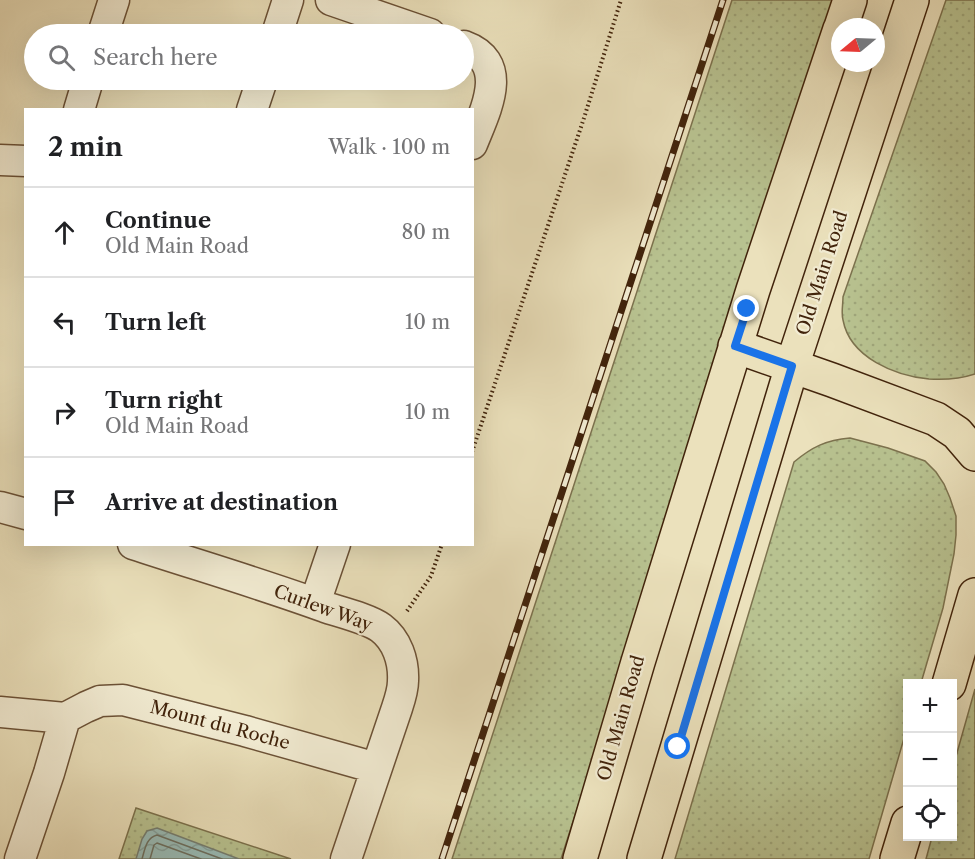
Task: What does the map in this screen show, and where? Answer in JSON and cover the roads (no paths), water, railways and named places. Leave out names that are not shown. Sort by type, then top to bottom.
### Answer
[{"type":"main road","name":"Old Main Road","points":[[844,18],[850,0]]},
{"type":"main road","name":"Old Main Road","points":[[644,859],[792,366],[912,0]]},
{"type":"main road","name":"Old Main Road","points":[[580,859],[735,346],[831,55]]},
{"type":"main road","points":[[735,346],[936,418],[957,433],[975,454]]},
{"type":"main road","points":[[950,679],[975,595]]},
{"type":"main road","points":[[897,859],[903,839]]},
{"type":"street","points":[[106,24],[114,0]]},
{"type":"street","points":[[280,24],[288,0]]},
{"type":"street","points":[[331,0],[401,24]]},
{"type":"street","points":[[474,51],[483,57],[488,65],[492,87],[489,102],[474,139]]},
{"type":"street","points":[[80,108],[85,90]]},
{"type":"street","points":[[253,108],[259,90]]},
{"type":"street","points":[[0,160],[24,161]]},
{"type":"street","points":[[0,507],[24,513]]},
{"type":"street","name":"Curlew Way","points":[[139,546],[315,603],[380,627],[397,649],[402,663],[404,683],[398,708],[346,859]]},
{"type":"street","points":[[315,603],[334,546]]},
{"type":"street","name":"Mount du Roche","points":[[65,718],[100,701],[123,700],[376,768]]},
{"type":"street","points":[[0,712],[65,718],[50,773],[20,859]]},
{"type":"water","points":[[157,828],[239,859],[136,859],[147,831]]},
{"type":"railway","points":[[442,859],[723,0]]}]
